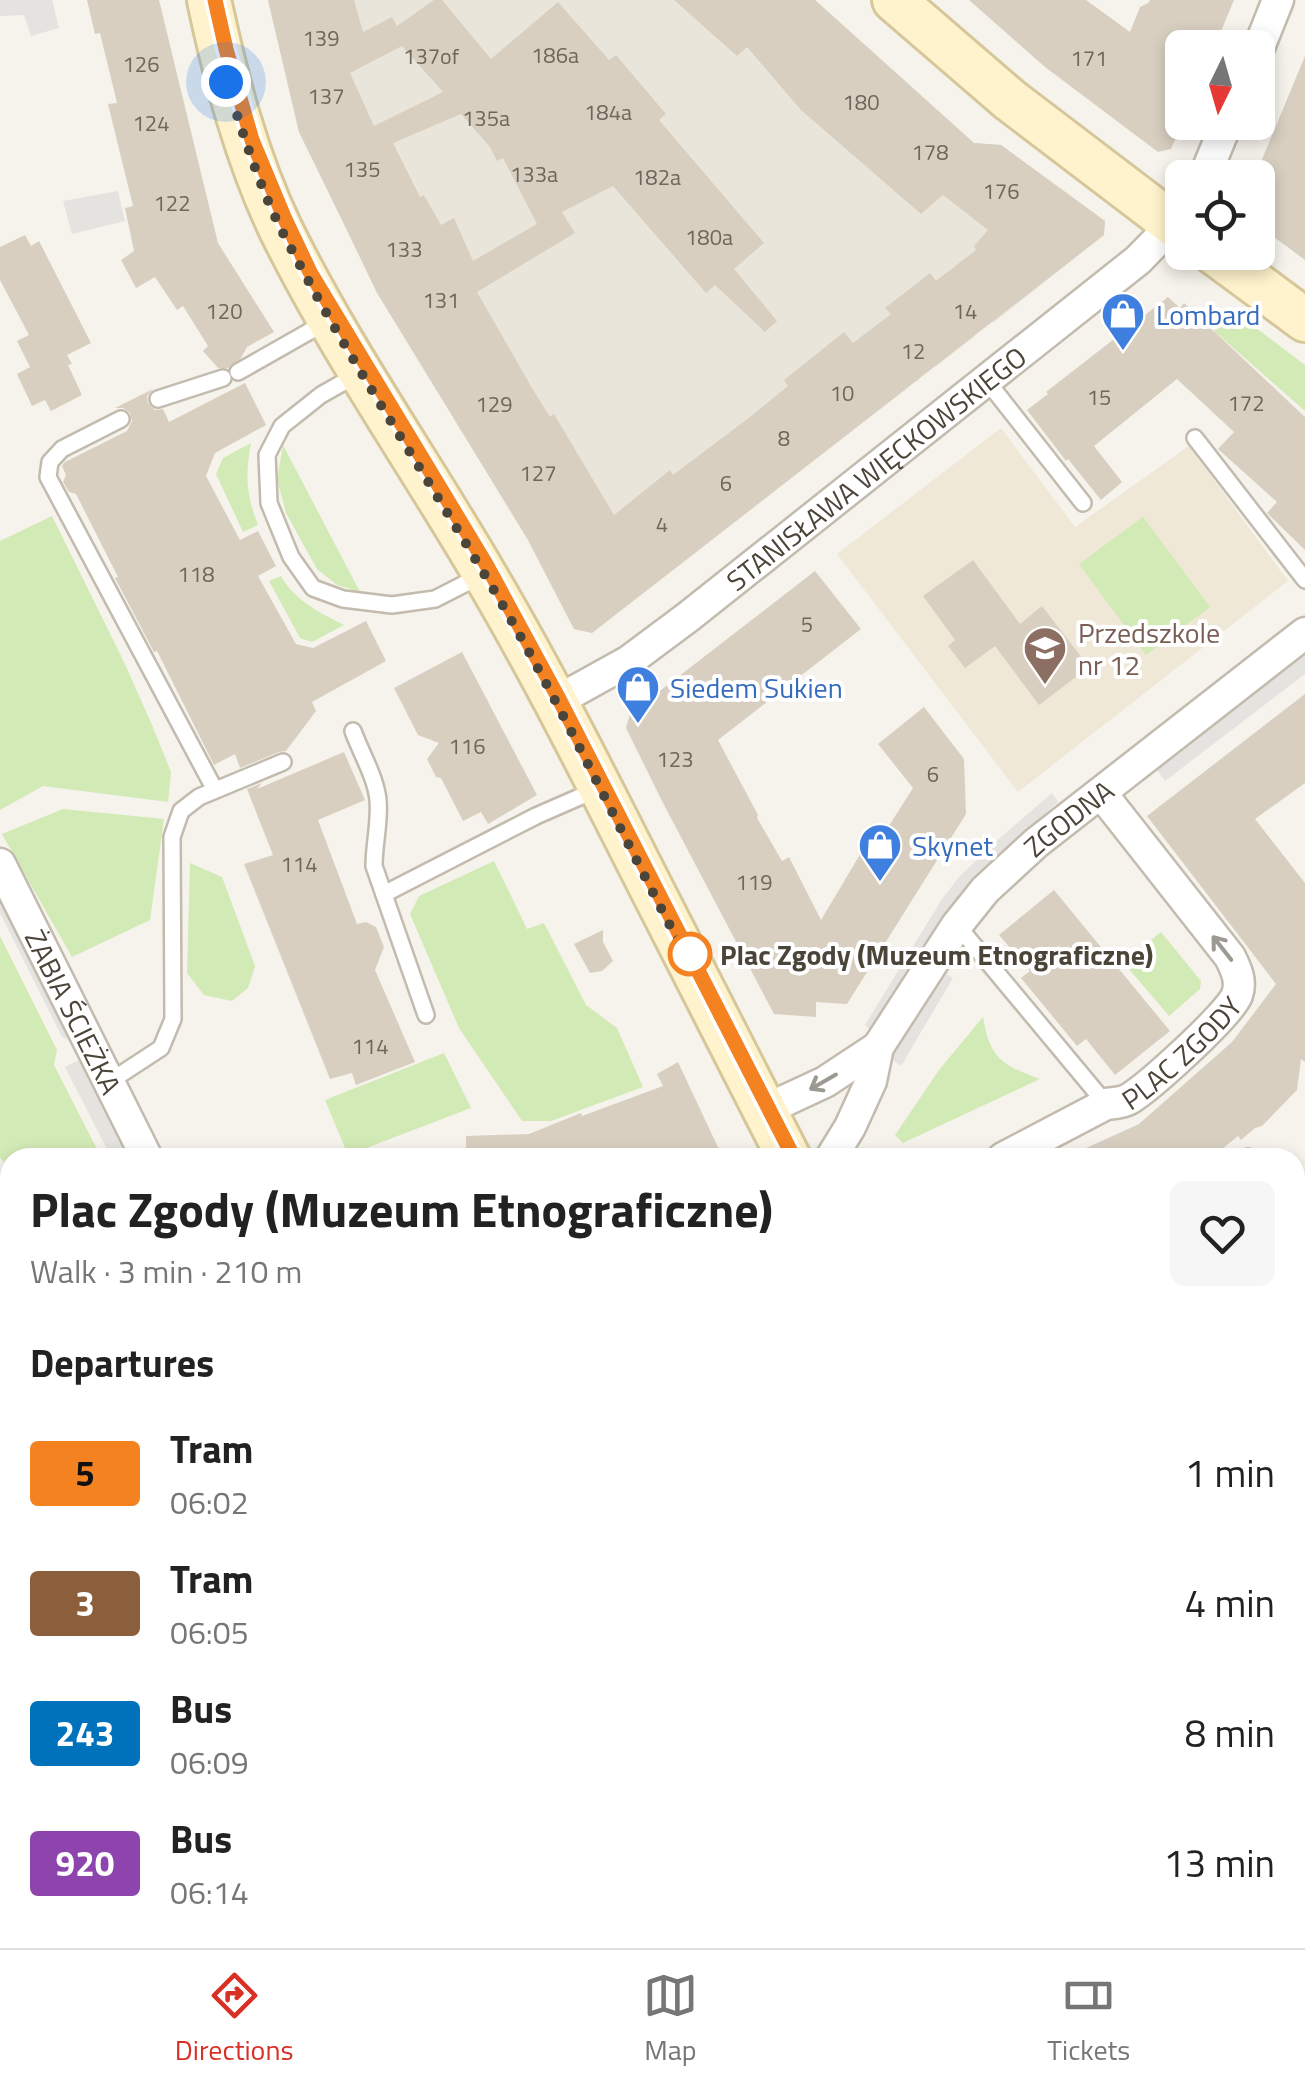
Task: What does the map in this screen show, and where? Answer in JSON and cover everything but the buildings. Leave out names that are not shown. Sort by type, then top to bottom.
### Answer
[{"type":"main road","points":[[209,0],[226,82],[280,228],[556,702],[784,1148]]},
{"type":"main road","points":[[912,10],[1036,121],[1165,213]]},
{"type":"main road","points":[[1237,270],[1305,320]]},
{"type":"street","points":[[1266,30],[1278,0]]},
{"type":"street","name":"STANISŁAWA WIĘCKOWSKIEGO","points":[[556,702],[629,661],[1165,237]]},
{"type":"street","name":"ZGODNA","points":[[837,1148],[871,1081],[878,1047],[957,925],[985,890],[1023,854],[1305,634]]},
{"type":"street","name":"PLAC ZGODY","points":[[1022,1148],[1106,1104],[1124,1102],[1171,1065],[1235,999],[1238,991],[1239,978],[1230,957],[1101,793]]},
{"type":"street","name":"ŻABIA ŚCIEŻKA","points":[[0,864],[142,1148]]},
{"type":"street","name":"ZGODNA","points":[[765,1110],[816,1087],[878,1047]]},
{"type":"lane","points":[[158,400],[230,375],[330,319]]},
{"type":"lane","points":[[362,372],[321,395],[282,426],[267,455],[269,504],[291,557],[313,588],[344,599],[392,605],[435,599],[484,574]]},
{"type":"lane","points":[[987,381],[1083,503]]},
{"type":"lane","points":[[121,419],[62,449],[50,462],[48,477],[215,790]]},
{"type":"lane","points":[[1196,438],[1305,580]]},
{"type":"lane","points":[[353,731],[378,795],[374,866],[426,1015]]},
{"type":"lane","points":[[109,1082],[161,1048],[173,1019],[172,837],[181,811],[198,797],[283,762]]},
{"type":"lane","points":[[384,894],[536,816],[601,788]]},
{"type":"lane","points":[[957,925],[1106,1104]]},
{"type":"shaded area","points":[[0,0],[52,0],[59,28],[31,36],[24,15],[0,16]]},
{"type":"shaded area","points":[[268,0],[815,0],[974,143],[1001,145],[1105,221],[1104,235],[993,323],[983,326],[977,320],[969,326],[975,336],[935,367],[928,358],[920,364],[927,373],[923,372],[917,382],[913,378],[907,383],[909,387],[592,633],[574,629],[528,540],[379,295],[348,233],[299,132]]},
{"type":"shaded area","points":[[118,191],[125,221],[72,234],[63,201]]},
{"type":"shaded area","name":"Przedszkole nr 12","points":[[1001,428],[1075,527],[1189,446],[1288,581],[1018,792],[837,554]]},
{"type":"shaded area","points":[[1305,645],[1305,674],[1165,781],[1153,764]]},
{"type":"shaded area","points":[[1052,793],[1058,802],[973,879],[947,910],[873,1032],[865,1025],[942,899],[994,843]]},
{"type":"shaded area","points":[[0,888],[77,1042],[62,1037],[0,913]]},
{"type":"shaded area","points":[[943,972],[953,978],[901,1066],[891,1059]]},
{"type":"shaded area","points":[[83,1058],[129,1148],[106,1148],[65,1067]]},
{"type":"green space","points":[[1231,309],[1305,365],[1305,411],[1214,331]]},
{"type":"green space","points":[[251,443],[248,484],[258,525],[243,532],[216,474],[223,458]]},
{"type":"green space","points":[[283,445],[360,592],[337,585],[317,569],[286,513],[277,479]]},
{"type":"green space","points":[[52,516],[152,725],[171,772],[168,802],[43,786],[0,810],[0,541]]},
{"type":"green space","points":[[1143,517],[1210,607],[1146,655],[1079,564]]},
{"type":"green space","points":[[281,576],[300,599],[344,625],[312,642],[300,638],[269,581]]},
{"type":"green space","points":[[63,809],[164,819],[150,920],[72,957],[2,834]]},
{"type":"green space","points":[[494,861],[527,929],[544,923],[586,1005],[617,1028],[643,1087],[551,1121],[522,1121],[459,1028],[410,914],[419,896]]},
{"type":"green space","points":[[190,863],[222,877],[255,966],[248,988],[232,1001],[204,995],[187,973]]},
{"type":"green space","points":[[1161,932],[1201,981],[1200,989],[1169,1016],[1123,962]]},
{"type":"green space","points":[[0,936],[57,1050],[54,1065],[96,1148],[0,1148]]},
{"type":"green space","points":[[983,1017],[990,1042],[1000,1058],[1040,1079],[903,1143],[895,1135],[939,1070]]},
{"type":"green space","points":[[444,1053],[471,1108],[366,1148],[345,1148],[325,1100]]},
{"type":"tram line","points":[[215,0],[253,138],[309,270],[467,530],[528,641],[789,1148]]},
{"type":"tram line","name":"5","points":[[215,0],[252,140],[310,272],[486,564],[789,1148]]},
{"type":"place","name":"Lombard","points":[[1123,352]]},
{"type":"place","name":"Przedszkole nr 12","points":[[1045,686]]},
{"type":"place","name":"Siedem Sukien","points":[[638,725]]},
{"type":"place","name":"Skynet","points":[[880,883]]},
{"type":"place","name":"Plac Zgody (Muzeum Etnograficzne)","points":[[690,954]]},
{"type":"route","points":[[226,82],[280,228],[531,656],[686,956],[690,954]]}]
